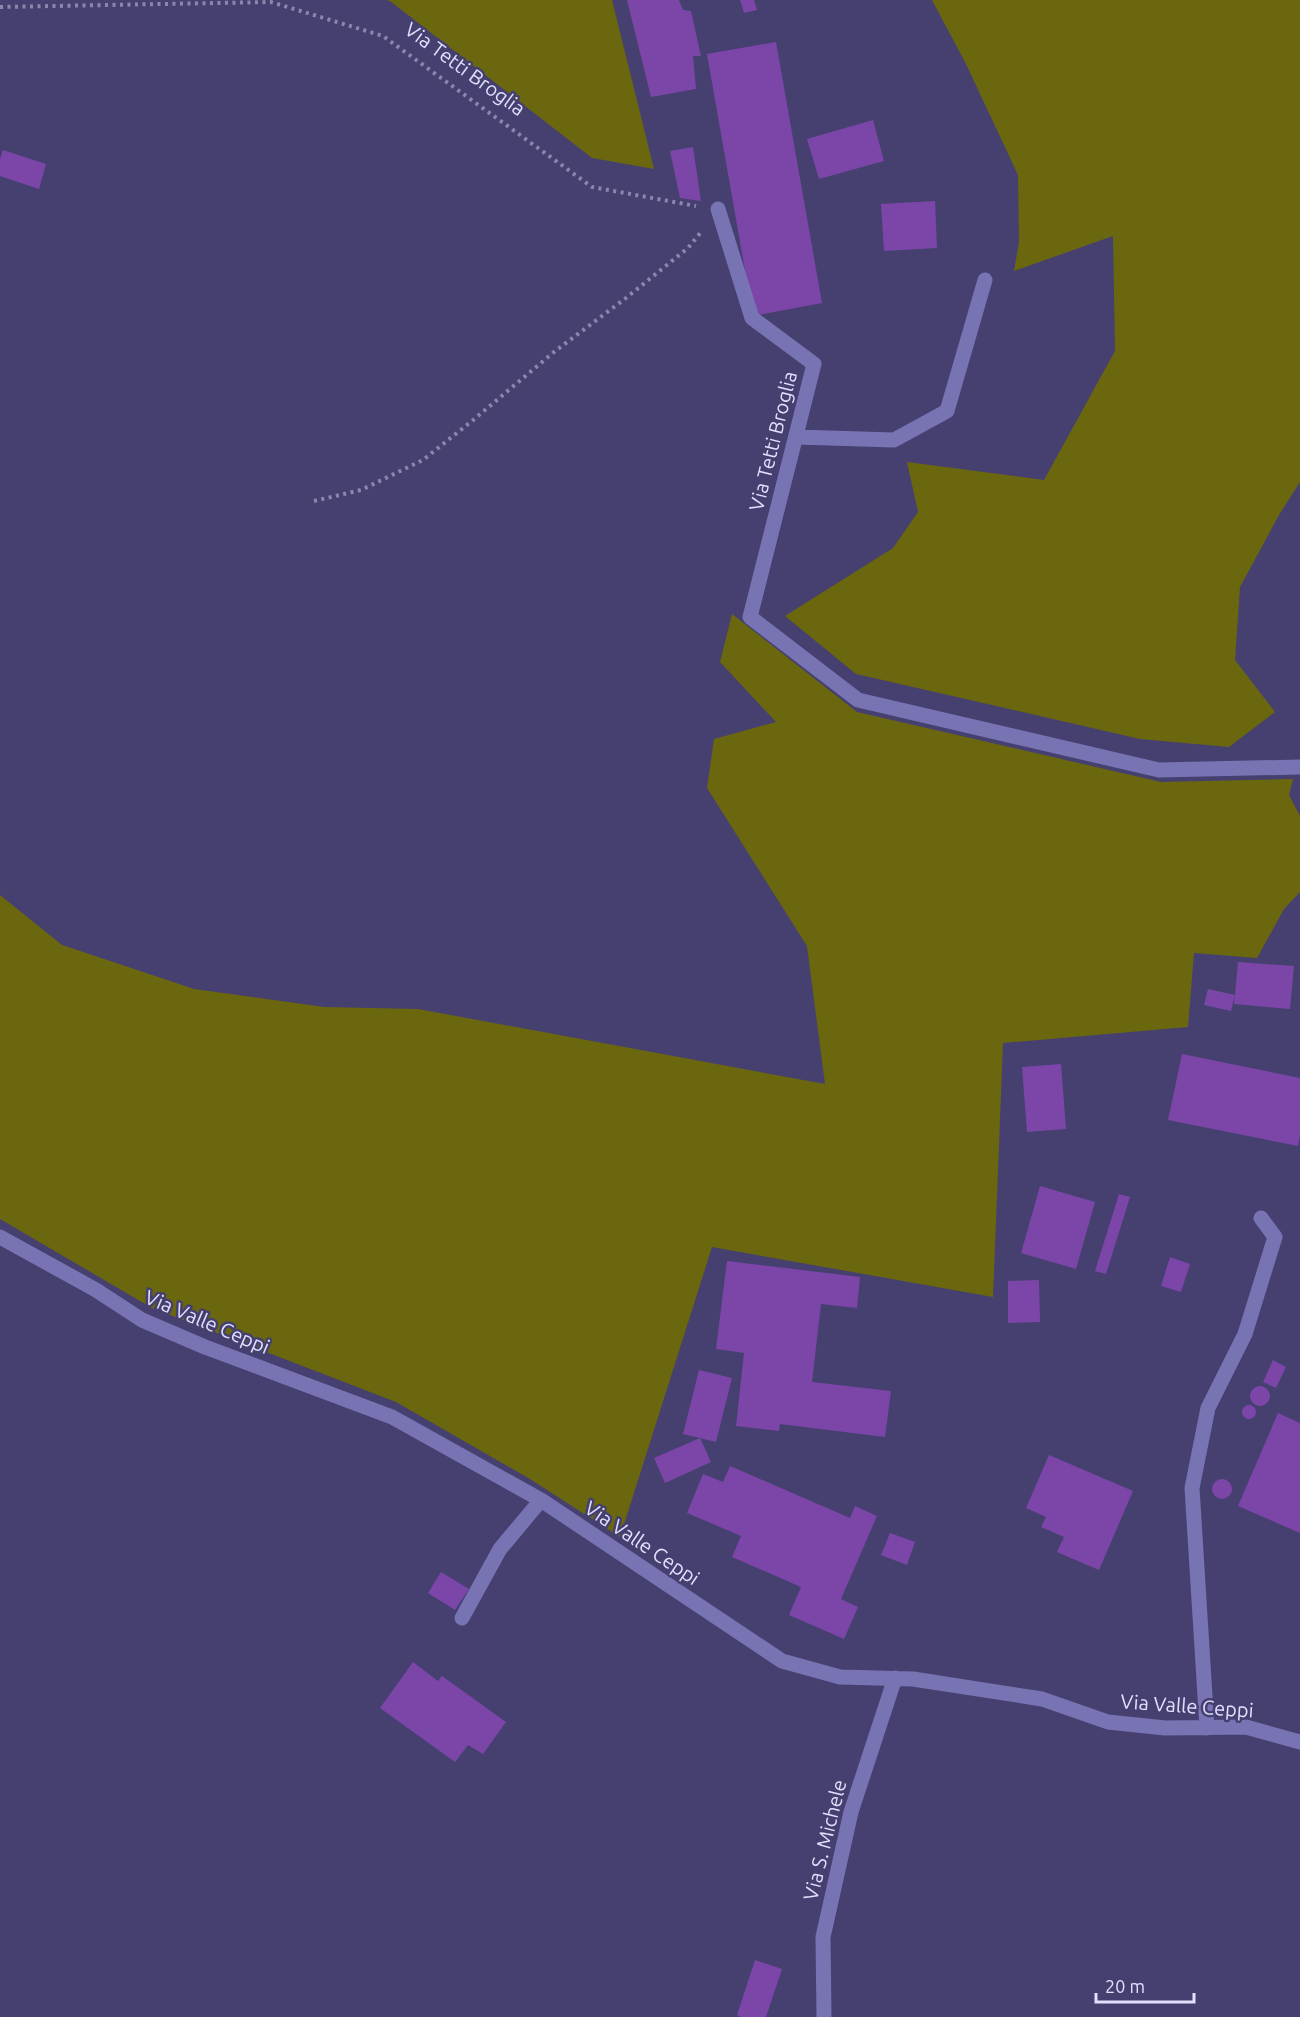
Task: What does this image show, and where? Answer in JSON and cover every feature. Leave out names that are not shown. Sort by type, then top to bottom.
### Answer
[{"type":"street","name":"Via Tetti Broglia","points":[[718,209],[752,318],[814,364],[750,618],[858,700],[1159,770],[1300,767]]},
{"type":"street","points":[[796,437],[894,440],[947,411],[985,280]]},
{"type":"street","points":[[1207,1728],[1192,1488],[1209,1408],[1245,1334],[1275,1237],[1261,1218]]},
{"type":"street","name":"Via Valle Ceppi","points":[[0,1237],[96,1290],[142,1320],[205,1347],[392,1417],[541,1500],[782,1661],[840,1677],[913,1679],[1042,1699],[1108,1722],[1165,1728],[1246,1727],[1300,1742]]},
{"type":"street","points":[[462,1618],[500,1549],[541,1500]]},
{"type":"street","name":"Via S. Michele","points":[[824,2017],[824,1937],[850,1812],[895,1678]]},
{"type":"path","name":"Via Tetti Broglia","points":[[0,7],[271,2],[383,36],[592,187],[718,209]]},
{"type":"path","points":[[314,501],[361,490],[423,460],[554,352],[688,248],[718,209]]},
{"type":"shaded area","points":[[386,0],[612,0],[654,169],[592,158]]},
{"type":"shaded area","points":[[932,0],[1300,0],[1300,482],[1279,515],[1240,587],[1235,660],[1275,712],[1229,747],[1140,739],[856,674],[785,616],[893,548],[918,512],[907,462],[1044,480],[1115,351],[1113,236],[1014,271],[1019,242],[1018,175],[966,64]]},
{"type":"shaded area","points":[[732,614],[857,712],[1161,782],[1293,779],[1289,795],[1300,816],[1300,892],[1284,909],[1257,958],[1194,953],[1188,1027],[1003,1043],[993,1297],[712,1247],[620,1537],[530,1479],[396,1402],[152,1308],[0,1219],[0,895],[62,945],[194,989],[324,1007],[418,1009],[825,1084],[807,946],[707,788],[714,739],[776,722],[720,662]]},
{"type":"building","points":[[627,0],[679,0],[683,10],[691,11],[701,56],[693,56],[696,89],[651,97]]},
{"type":"building","points":[[740,0],[754,0],[757,10],[744,13]]},
{"type":"building","points":[[776,42],[822,303],[753,316],[707,54]]},
{"type":"building","points":[[873,120],[884,161],[819,179],[807,139]]},
{"type":"building","points":[[693,147],[701,201],[680,198],[670,151]]},
{"type":"building","points":[[3,150],[46,164],[39,189],[0,176],[0,159]]},
{"type":"building","points":[[935,201],[937,248],[884,251],[881,204]]},
{"type":"building","points":[[1238,962],[1294,966],[1290,1009],[1234,1004]]},
{"type":"building","points":[[1208,989],[1235,995],[1231,1011],[1204,1005]]},
{"type":"building","points":[[1182,1054],[1300,1078],[1298,1146],[1168,1120]]},
{"type":"building","points":[[1061,1064],[1066,1129],[1027,1132],[1022,1067]]},
{"type":"building","points":[[1040,1186],[1095,1202],[1076,1269],[1021,1253]]},
{"type":"building","points":[[1119,1194],[1130,1197],[1106,1274],[1095,1271]]},
{"type":"building","points":[[1170,1257],[1190,1264],[1181,1292],[1161,1286]]},
{"type":"building","points":[[727,1261],[860,1277],[857,1308],[821,1304],[812,1382],[891,1391],[885,1437],[780,1424],[779,1431],[736,1426],[744,1353],[716,1349]]},
{"type":"building","points":[[1039,1280],[1040,1322],[1008,1323],[1008,1281]]},
{"type":"building","points":[[1273,1360],[1286,1367],[1276,1388],[1263,1382]]},
{"type":"building","points":[[699,1370],[732,1378],[716,1442],[683,1434]]},
{"type":"building","points":[[1260,1386],[1267,1389],[1270,1396],[1267,1403],[1260,1406],[1253,1403],[1250,1396],[1253,1389]]},
{"type":"building","points":[[1249,1405],[1254,1407],[1256,1412],[1254,1417],[1249,1419],[1244,1417],[1242,1412],[1244,1407]]},
{"type":"building","points":[[1278,1413],[1300,1423],[1300,1533],[1238,1506]]},
{"type":"building","points":[[700,1438],[711,1462],[665,1483],[654,1458]]},
{"type":"building","points":[[1049,1455],[1133,1491],[1099,1570],[1057,1552],[1064,1537],[1041,1527],[1046,1517],[1026,1508]]},
{"type":"building","points":[[730,1466],[850,1518],[855,1506],[877,1516],[841,1599],[858,1607],[844,1639],[789,1615],[801,1587],[732,1557],[741,1536],[687,1513],[703,1474],[723,1482]]},
{"type":"building","points":[[1222,1479],[1229,1482],[1232,1489],[1229,1496],[1222,1499],[1215,1496],[1212,1489],[1215,1482]]},
{"type":"building","points":[[890,1533],[915,1542],[907,1565],[881,1555]]},
{"type":"building","points":[[441,1572],[469,1589],[455,1610],[428,1593]]},
{"type":"building","points":[[413,1662],[438,1681],[442,1676],[506,1722],[483,1754],[468,1745],[455,1762],[380,1708]]},
{"type":"building","points":[[755,1960],[782,1969],[766,2017],[741,2017],[737,2015]]}]
